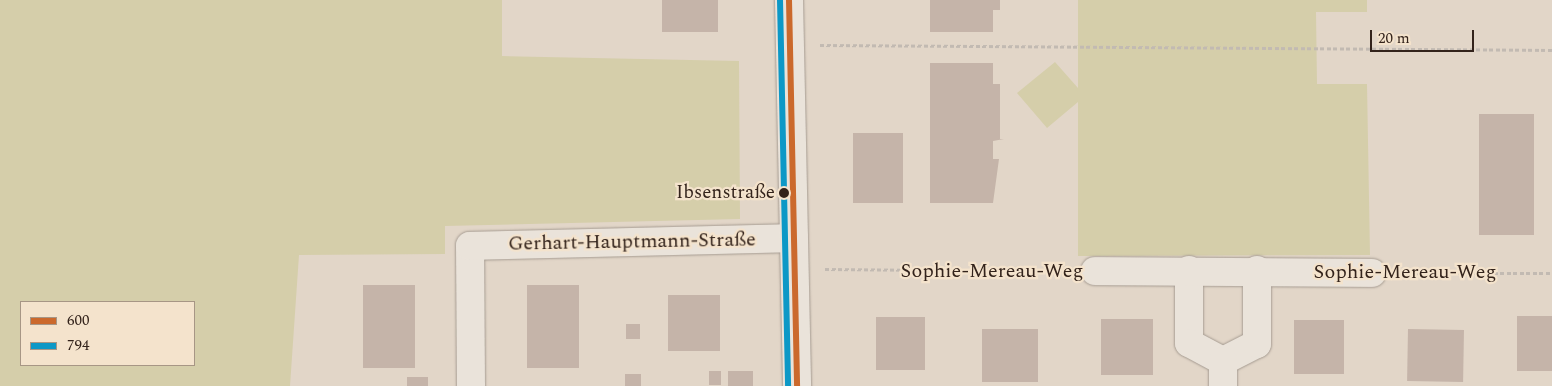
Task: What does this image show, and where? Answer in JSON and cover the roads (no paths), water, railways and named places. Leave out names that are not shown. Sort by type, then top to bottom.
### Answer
[{"type":"street","points":[[789,0],[797,386]]},
{"type":"street","name":"Gerhart-Hauptmann-Straße","points":[[471,386],[470,246],[794,238]]},
{"type":"street","points":[[1189,270],[1189,343],[1223,374],[1257,344],[1257,270]]},
{"type":"street","name":"Sophie-Mereau-Weg","points":[[1094,271],[1257,270],[1372,273]]},
{"type":"place","name":"Ibsenstraße","points":[[784,193]]}]
